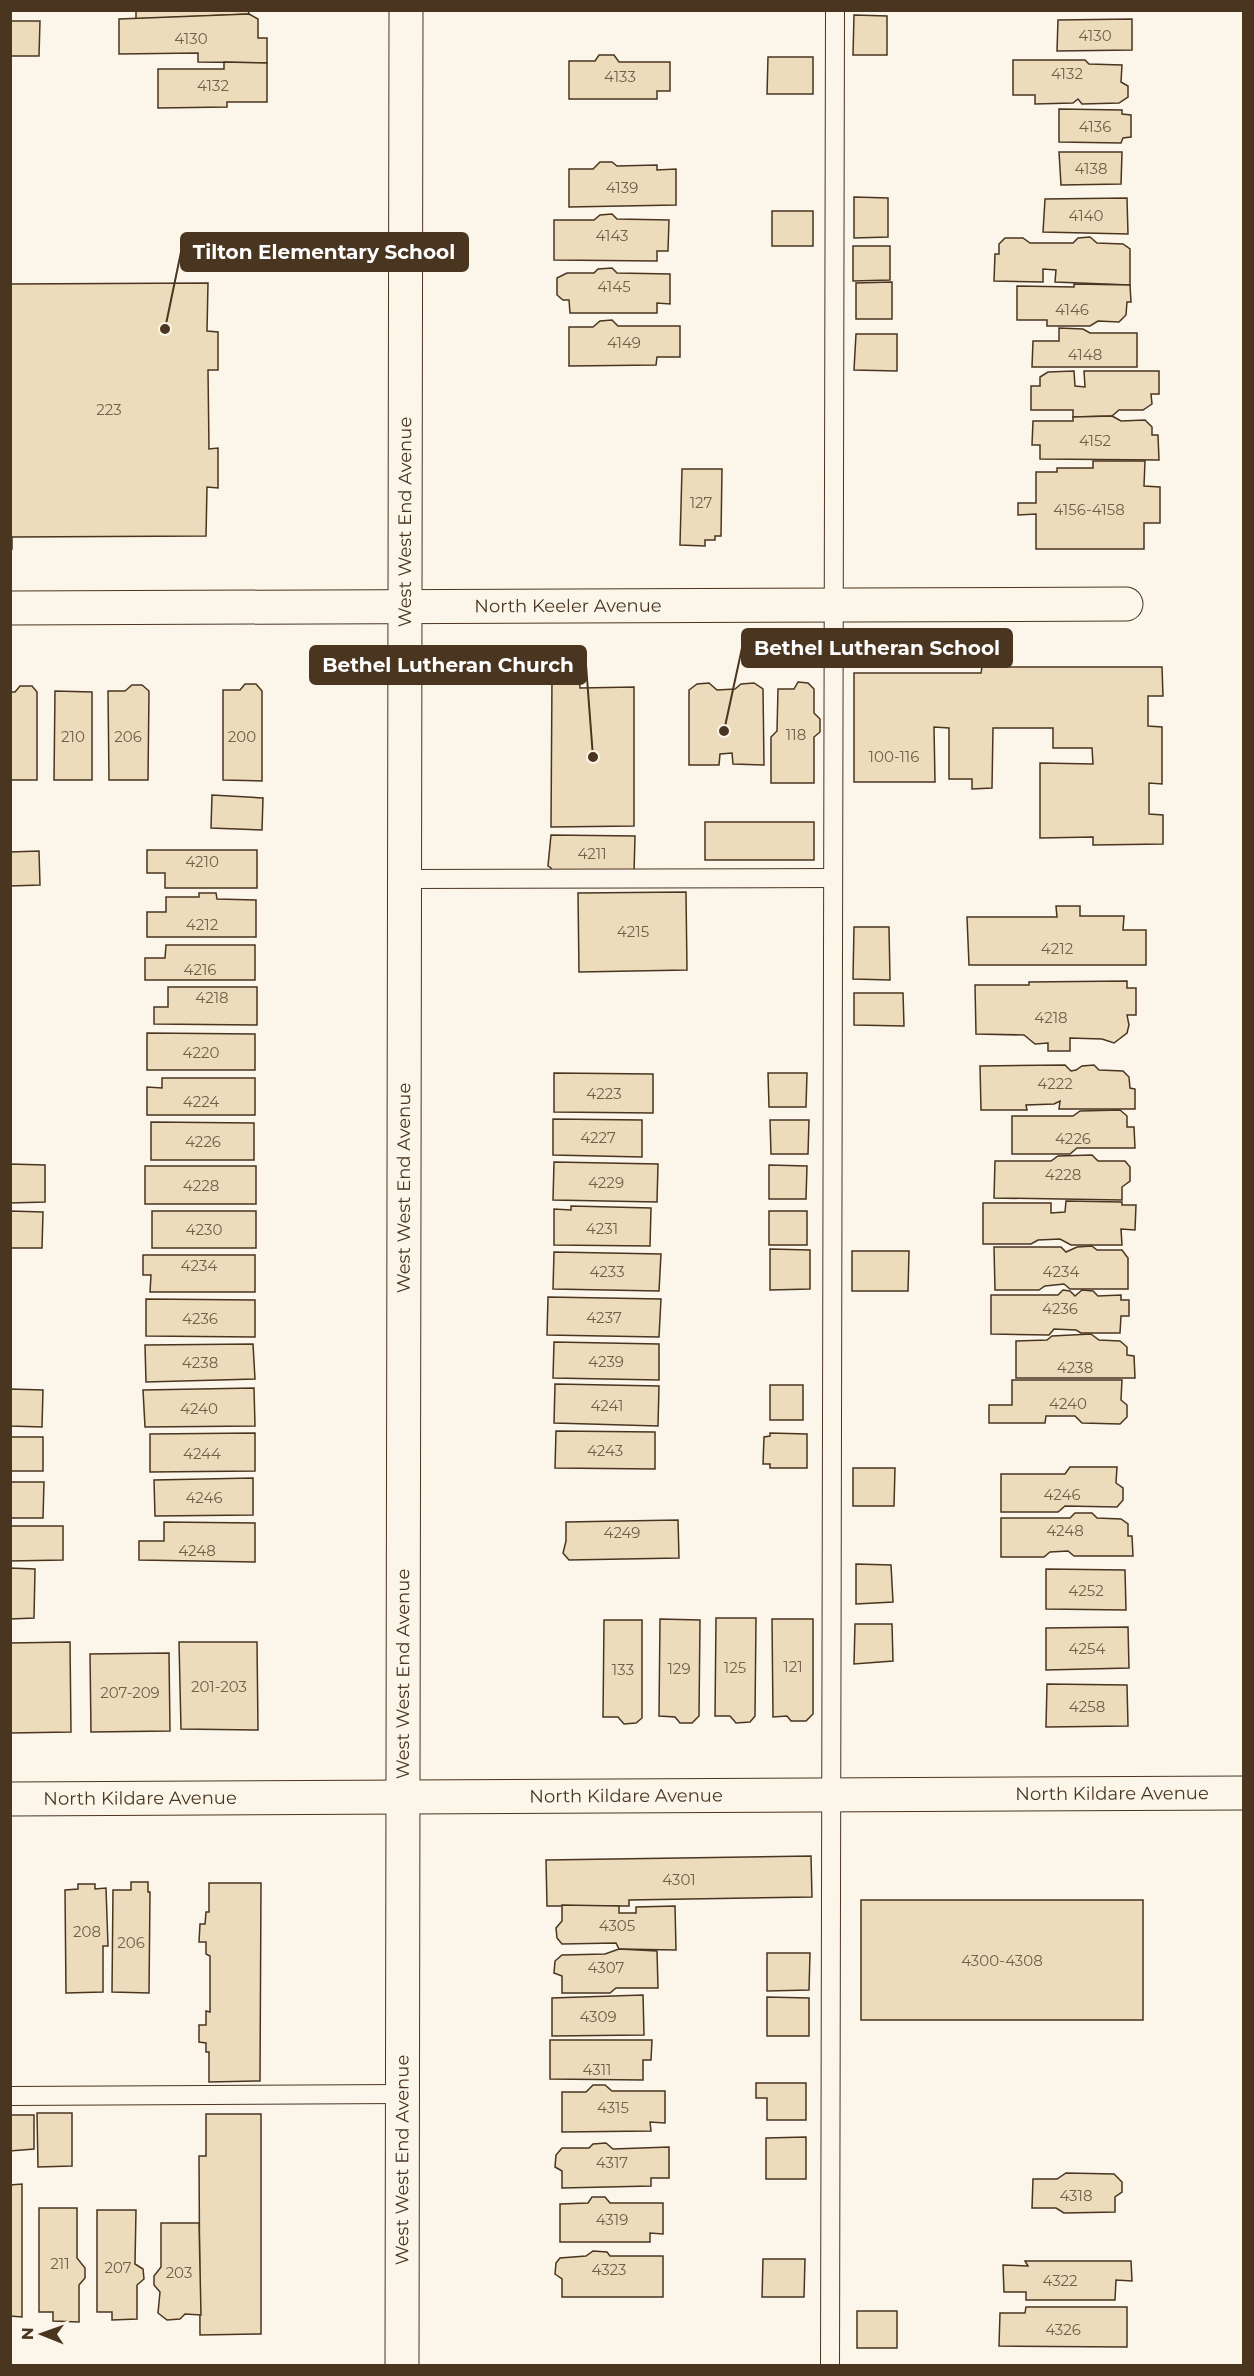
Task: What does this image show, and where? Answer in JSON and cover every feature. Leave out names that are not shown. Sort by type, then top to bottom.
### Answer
[{"type":"street","name":"West West End Avenue","points":[[402,2366],[406,10]]},
{"type":"street","name":"North Keeler Avenue","points":[[10,608],[1126,604]]},
{"type":"street","name":"North Kildare Avenue","points":[[10,1799],[1244,1793]]},
{"type":"lane","points":[[830,2366],[835,10]]},
{"type":"lane","points":[[404,879],[833,878]]},
{"type":"lane","points":[[10,2096],[402,2094]]},
{"type":"building","points":[[136,10],[248,10],[249,14],[136,19]]},
{"type":"building","points":[[249,14],[258,19],[258,38],[267,38],[267,63],[198,62],[198,53],[119,54],[119,19]]},
{"type":"building","points":[[854,15],[887,16],[887,55],[853,55]]},
{"type":"building","points":[[1132,19],[1132,50],[1057,51],[1058,20]]},
{"type":"building","points":[[10,21],[40,21],[39,56],[10,56]]},
{"type":"building","points":[[599,55],[614,55],[619,62],[670,62],[670,91],[657,91],[657,99],[569,99],[569,61],[595,61]]},
{"type":"building","points":[[768,57],[813,57],[813,94],[767,94]]},
{"type":"building","points":[[1013,60],[1085,60],[1089,64],[1122,65],[1121,82],[1128,86],[1128,97],[1119,103],[1082,104],[1078,99],[1073,103],[1035,104],[1035,95],[1013,95]]},
{"type":"building","points":[[224,62],[267,63],[267,102],[227,102],[227,107],[158,108],[158,69],[224,69]]},
{"type":"building","points":[[1059,109],[1122,110],[1122,114],[1131,115],[1131,137],[1123,138],[1121,143],[1059,142]]},
{"type":"building","points":[[1059,152],[1122,152],[1121,184],[1061,185]]},
{"type":"building","points":[[600,162],[612,162],[617,166],[657,165],[657,170],[676,169],[676,205],[569,207],[569,169],[593,169]]},
{"type":"building","points":[[854,197],[888,198],[888,237],[854,238]]},
{"type":"building","points":[[1127,198],[1128,234],[1043,232],[1045,199]]},
{"type":"building","points":[[772,211],[813,211],[813,246],[772,246]]},
{"type":"building","points":[[612,214],[617,219],[669,220],[668,251],[657,251],[657,261],[554,260],[554,220],[594,220],[600,215]]},
{"type":"building","points":[[1090,237],[1097,243],[1123,244],[1130,249],[1130,285],[1055,282],[1056,270],[1043,269],[1043,282],[994,281],[995,254],[999,254],[999,244],[1005,238],[1023,238],[1030,243],[1073,243],[1078,238]]},
{"type":"building","points":[[853,246],[890,246],[890,280],[853,281]]},
{"type":"building","points":[[612,268],[617,273],[670,274],[670,304],[657,303],[657,313],[570,313],[569,300],[563,300],[557,295],[557,278],[567,273],[594,273],[598,269]]},
{"type":"building","points":[[892,282],[892,319],[856,319],[856,283]]},
{"type":"building","points":[[208,283],[207,331],[218,332],[218,370],[208,370],[209,449],[218,448],[218,488],[207,487],[206,536],[12,537],[12,549],[10,549],[10,284]]},
{"type":"building","points":[[1074,284],[1130,285],[1131,302],[1127,302],[1126,315],[1119,322],[1098,321],[1090,326],[1047,326],[1047,320],[1017,320],[1017,286],[1074,287]]},
{"type":"building","points":[[612,320],[618,326],[680,326],[680,357],[657,357],[656,365],[569,366],[569,327],[593,327],[600,321]]},
{"type":"building","points":[[1059,328],[1083,329],[1090,333],[1137,333],[1137,367],[1032,367],[1033,341],[1059,341]]},
{"type":"building","points":[[856,334],[897,334],[897,371],[854,370]]},
{"type":"building","points":[[1074,371],[1075,386],[1085,387],[1084,371],[1159,371],[1159,394],[1151,394],[1152,404],[1143,410],[1119,410],[1112,416],[1073,417],[1073,410],[1031,410],[1031,386],[1040,386],[1040,377],[1048,372]]},
{"type":"building","points":[[1112,416],[1121,421],[1145,420],[1152,427],[1152,435],[1158,435],[1159,460],[1040,459],[1040,445],[1032,445],[1033,421],[1073,421],[1073,417]]},
{"type":"building","points":[[1093,461],[1145,461],[1144,486],[1160,487],[1160,523],[1144,523],[1144,549],[1036,549],[1036,514],[1018,515],[1018,503],[1036,503],[1036,472],[1057,472],[1057,468],[1093,468]]},
{"type":"building","points":[[682,469],[722,469],[721,536],[715,536],[715,540],[705,540],[705,546],[680,545]]},
{"type":"building","points":[[982,667],[1162,667],[1163,696],[1148,696],[1148,726],[1162,727],[1162,784],[1149,783],[1149,814],[1163,815],[1163,844],[1093,845],[1093,837],[1040,838],[1040,763],[1093,764],[1092,748],[1053,748],[1053,728],[993,728],[992,788],[972,789],[972,779],[949,779],[949,728],[934,727],[935,782],[854,782],[854,673],[981,673]]},
{"type":"building","points":[[552,677],[579,677],[580,688],[634,687],[634,826],[551,827]]},
{"type":"building","points":[[798,682],[808,683],[814,689],[814,713],[820,719],[820,732],[814,737],[814,783],[771,783],[771,737],[777,731],[778,689],[794,689]]},
{"type":"building","points":[[709,683],[717,690],[735,689],[741,684],[754,683],[763,689],[764,765],[733,764],[732,753],[720,754],[719,765],[689,765],[689,690],[697,684]]},
{"type":"building","points":[[245,684],[256,684],[262,691],[262,781],[223,780],[223,690],[240,690]]},
{"type":"building","points":[[132,685],[142,685],[149,691],[148,780],[109,780],[108,691],[125,691]]},
{"type":"building","points":[[20,686],[32,686],[37,692],[37,780],[10,780],[10,692],[15,692]]},
{"type":"building","points":[[55,691],[92,692],[92,780],[54,780]]},
{"type":"building","points":[[212,795],[263,798],[262,830],[211,828]]},
{"type":"building","points":[[705,822],[814,822],[814,860],[705,860]]},
{"type":"building","points":[[551,835],[635,836],[634,874],[551,873],[551,868],[548,866]]},
{"type":"building","points":[[147,850],[257,850],[257,888],[165,888],[165,873],[147,873]]},
{"type":"building","points":[[39,851],[40,885],[10,886],[10,852]]},
{"type":"building","points":[[686,892],[687,970],[579,972],[578,893]]},
{"type":"building","points":[[199,893],[216,893],[217,899],[256,900],[256,937],[147,937],[147,912],[166,912],[166,897],[199,897]]},
{"type":"building","points":[[1056,906],[1080,906],[1080,916],[1124,916],[1123,930],[1146,930],[1146,965],[969,965],[967,917],[1057,917]]},
{"type":"building","points":[[854,927],[889,927],[890,980],[853,979]]},
{"type":"building","points":[[166,945],[255,945],[255,980],[145,980],[145,958],[165,958]]},
{"type":"building","points":[[1127,981],[1127,988],[1136,988],[1136,1015],[1127,1015],[1129,1025],[1127,1033],[1114,1043],[1102,1039],[1070,1038],[1070,1051],[1048,1051],[1048,1043],[1035,1044],[1024,1035],[976,1034],[975,985]]},
{"type":"building","points":[[168,987],[257,987],[257,1025],[154,1024],[154,1007],[168,1007]]},
{"type":"building","points":[[854,993],[903,993],[904,1026],[854,1025]]},
{"type":"building","points":[[147,1033],[255,1034],[255,1070],[147,1070]]},
{"type":"building","points":[[1065,1065],[1071,1071],[1082,1066],[1094,1065],[1099,1070],[1123,1071],[1129,1077],[1130,1088],[1135,1089],[1135,1109],[1059,1109],[1060,1101],[1054,1104],[1026,1105],[1027,1110],[981,1110],[980,1066]]},
{"type":"building","points":[[554,1073],[653,1074],[653,1113],[554,1112]]},
{"type":"building","points":[[768,1073],[807,1073],[806,1107],[769,1107]]},
{"type":"building","points":[[162,1078],[255,1078],[255,1115],[147,1115],[147,1087],[162,1088]]},
{"type":"building","points":[[1120,1110],[1127,1116],[1127,1127],[1134,1127],[1135,1148],[1077,1148],[1070,1154],[1012,1154],[1012,1116],[1073,1116],[1080,1111]]},
{"type":"building","points":[[553,1119],[642,1120],[642,1157],[553,1155]]},
{"type":"building","points":[[770,1120],[809,1120],[808,1154],[771,1154]]},
{"type":"building","points":[[151,1122],[254,1123],[254,1160],[151,1160]]},
{"type":"building","points":[[1092,1155],[1098,1161],[1125,1161],[1130,1167],[1130,1181],[1122,1187],[1122,1200],[994,1198],[995,1161],[1051,1161],[1058,1156]]},
{"type":"building","points":[[554,1162],[658,1164],[657,1202],[553,1200]]},
{"type":"building","points":[[10,1164],[45,1165],[45,1202],[10,1203]]},
{"type":"building","points":[[769,1165],[807,1166],[806,1199],[769,1199]]},
{"type":"building","points":[[145,1166],[256,1166],[256,1204],[145,1204]]},
{"type":"building","points":[[1066,1201],[1122,1202],[1122,1205],[1136,1205],[1135,1230],[1121,1229],[1122,1245],[1071,1245],[1060,1239],[1038,1240],[1031,1244],[983,1244],[983,1203],[1051,1203],[1051,1213],[1065,1212]]},
{"type":"building","points":[[571,1206],[651,1208],[650,1246],[554,1245],[554,1209],[571,1210]]},
{"type":"building","points":[[10,1211],[43,1212],[42,1248],[10,1248]]},
{"type":"building","points":[[152,1211],[256,1211],[256,1248],[152,1248]]},
{"type":"building","points":[[769,1211],[807,1211],[807,1245],[769,1245]]},
{"type":"building","points":[[1092,1246],[1097,1250],[1122,1250],[1128,1258],[1128,1289],[1070,1289],[1064,1284],[1045,1286],[1039,1290],[995,1290],[994,1247],[1061,1247],[1066,1252],[1077,1247]]},
{"type":"building","points":[[770,1249],[810,1250],[810,1289],[770,1290]]},
{"type":"building","points":[[852,1251],[909,1251],[908,1291],[852,1291]]},
{"type":"building","points":[[554,1252],[661,1254],[659,1291],[553,1289]]},
{"type":"building","points":[[143,1255],[255,1255],[255,1292],[150,1292],[151,1275],[143,1275]]},
{"type":"building","points":[[1063,1290],[1070,1291],[1075,1296],[1082,1290],[1093,1291],[1098,1296],[1121,1295],[1121,1300],[1129,1300],[1129,1316],[1121,1316],[1120,1333],[1081,1333],[1076,1330],[1054,1329],[1049,1335],[991,1334],[991,1295],[1058,1295]]},
{"type":"building","points":[[548,1297],[661,1299],[659,1337],[547,1335]]},
{"type":"building","points":[[146,1299],[255,1300],[255,1337],[146,1336]]},
{"type":"building","points":[[1091,1334],[1099,1340],[1120,1341],[1127,1347],[1127,1355],[1134,1356],[1135,1378],[1016,1378],[1016,1341],[1047,1340],[1052,1336]]},
{"type":"building","points":[[554,1342],[659,1344],[659,1380],[553,1378]]},
{"type":"building","points":[[253,1344],[255,1379],[146,1382],[145,1345]]},
{"type":"building","points":[[1012,1380],[1122,1380],[1121,1400],[1127,1405],[1127,1417],[1120,1424],[1082,1423],[1075,1416],[1046,1416],[1045,1423],[989,1423],[989,1405],[1012,1405]]},
{"type":"building","points":[[555,1384],[659,1386],[658,1426],[554,1423]]},
{"type":"building","points":[[770,1385],[803,1385],[803,1420],[770,1420]]},
{"type":"building","points":[[254,1388],[255,1426],[145,1427],[143,1390]]},
{"type":"building","points":[[10,1389],[43,1390],[42,1427],[10,1426]]},
{"type":"building","points":[[556,1431],[655,1432],[655,1469],[555,1468]]},
{"type":"building","points":[[255,1433],[255,1471],[150,1472],[150,1434]]},
{"type":"building","points":[[770,1433],[807,1434],[807,1468],[770,1468],[770,1464],[763,1464],[764,1437],[770,1436]]},
{"type":"building","points":[[10,1437],[43,1437],[43,1471],[10,1471]]},
{"type":"building","points":[[1070,1467],[1117,1467],[1116,1483],[1123,1488],[1123,1500],[1117,1507],[1065,1506],[1058,1512],[1001,1512],[1001,1474],[1065,1474]]},
{"type":"building","points":[[853,1468],[895,1468],[894,1506],[853,1506]]},
{"type":"building","points":[[253,1478],[253,1515],[155,1516],[154,1480]]},
{"type":"building","points":[[10,1482],[44,1482],[43,1518],[10,1518]]},
{"type":"building","points":[[1075,1513],[1092,1513],[1097,1518],[1121,1519],[1128,1524],[1128,1536],[1132,1536],[1133,1556],[1074,1556],[1068,1551],[1050,1552],[1044,1557],[1001,1557],[1001,1518],[1070,1518]]},
{"type":"building","points":[[678,1520],[679,1558],[569,1560],[563,1553],[566,1541],[566,1522]]},
{"type":"building","points":[[164,1522],[255,1523],[255,1562],[139,1560],[139,1541],[164,1541]]},
{"type":"building","points":[[10,1526],[63,1526],[63,1560],[10,1561]]},
{"type":"building","points":[[856,1564],[891,1565],[893,1602],[856,1604]]},
{"type":"building","points":[[10,1568],[35,1569],[34,1618],[10,1619]]},
{"type":"building","points":[[1046,1569],[1125,1570],[1126,1610],[1046,1609]]},
{"type":"building","points":[[716,1618],[756,1618],[755,1716],[750,1722],[736,1723],[730,1716],[715,1716]]},
{"type":"building","points":[[660,1619],[700,1620],[699,1716],[692,1723],[680,1723],[675,1717],[659,1716]]},
{"type":"building","points":[[772,1619],[813,1619],[813,1714],[806,1721],[791,1721],[787,1716],[773,1717]]},
{"type":"building","points":[[604,1620],[642,1620],[642,1718],[636,1723],[624,1724],[618,1717],[603,1717]]},
{"type":"building","points":[[855,1624],[892,1624],[893,1661],[854,1664]]},
{"type":"building","points":[[1128,1627],[1129,1668],[1046,1670],[1046,1628]]},
{"type":"building","points":[[70,1642],[71,1732],[10,1733],[10,1643]]},
{"type":"building","points":[[179,1642],[257,1642],[258,1730],[181,1729]]},
{"type":"building","points":[[169,1653],[170,1731],[91,1732],[90,1654]]},
{"type":"building","points":[[1047,1684],[1127,1685],[1128,1726],[1046,1727]]},
{"type":"building","points":[[811,1856],[812,1897],[629,1900],[629,1906],[547,1906],[546,1860]]},
{"type":"building","points":[[131,1882],[148,1882],[148,1892],[150,1892],[149,1993],[112,1992],[113,1890],[131,1890]]},
{"type":"building","points":[[209,1883],[261,1883],[260,2081],[209,2082],[209,2052],[206,2052],[206,2043],[199,2042],[199,2025],[206,2025],[206,2011],[210,2012],[210,1956],[206,1954],[206,1942],[199,1942],[200,1924],[205,1924],[206,1912],[209,1912]]},
{"type":"building","points":[[78,1884],[95,1884],[95,1889],[106,1888],[108,1946],[103,1946],[103,1992],[66,1993],[65,1890],[78,1889]]},
{"type":"building","points":[[861,1900],[1143,1900],[1143,2020],[861,2020]]},
{"type":"building","points":[[562,1905],[619,1906],[619,1913],[636,1913],[636,1907],[675,1906],[676,1950],[619,1949],[616,1943],[562,1944],[557,1938],[556,1928],[562,1921]]},
{"type":"building","points":[[619,1949],[657,1951],[658,1988],[616,1988],[610,1993],[562,1993],[562,1976],[554,1973],[555,1961],[562,1955],[605,1954]]},
{"type":"building","points":[[767,1953],[810,1953],[809,1990],[767,1991]]},
{"type":"building","points":[[643,1995],[644,2035],[552,2036],[552,1998]]},
{"type":"building","points":[[767,1997],[809,1998],[809,2036],[767,2036]]},
{"type":"building","points":[[550,2040],[652,2040],[651,2060],[643,2060],[643,2080],[550,2079]]},
{"type":"building","points":[[756,2083],[806,2083],[806,2120],[767,2120],[767,2098],[756,2098]]},
{"type":"building","points":[[593,2085],[605,2085],[612,2091],[665,2091],[665,2123],[650,2122],[651,2131],[562,2132],[562,2092],[586,2092]]},
{"type":"building","points":[[37,2113],[72,2113],[72,2166],[38,2167]]},
{"type":"building","points":[[206,2114],[261,2114],[261,2334],[200,2335],[199,2156],[206,2156]]},
{"type":"building","points":[[10,2115],[34,2115],[34,2149],[10,2151]]},
{"type":"building","points":[[806,2137],[806,2179],[766,2179],[766,2138]]},
{"type":"building","points":[[606,2143],[613,2149],[669,2147],[669,2178],[651,2178],[651,2186],[562,2188],[562,2171],[555,2167],[556,2155],[562,2148],[589,2148],[593,2144]]},
{"type":"building","points":[[1066,2173],[1114,2174],[1122,2182],[1122,2192],[1115,2197],[1115,2212],[1064,2213],[1056,2208],[1032,2208],[1033,2179],[1057,2179]]},
{"type":"building","points":[[22,2184],[22,2317],[10,2316],[10,2185]]},
{"type":"building","points":[[592,2197],[605,2197],[610,2203],[663,2203],[663,2234],[650,2233],[650,2242],[560,2242],[560,2204],[588,2203]]},
{"type":"building","points":[[39,2208],[77,2208],[77,2258],[85,2268],[85,2278],[79,2285],[79,2322],[53,2321],[53,2312],[39,2312]]},
{"type":"building","points":[[97,2210],[136,2210],[135,2264],[143,2269],[144,2279],[137,2285],[137,2319],[112,2320],[112,2312],[97,2312]]},
{"type":"building","points":[[161,2223],[199,2223],[201,2315],[185,2314],[180,2319],[167,2320],[158,2313],[160,2292],[154,2285],[154,2276],[161,2267]]},
{"type":"building","points":[[593,2251],[607,2252],[610,2256],[663,2256],[663,2297],[562,2297],[562,2279],[555,2274],[556,2263],[560,2258],[586,2256]]},
{"type":"building","points":[[763,2259],[805,2259],[804,2297],[762,2297]]},
{"type":"building","points":[[1025,2261],[1131,2261],[1132,2281],[1116,2280],[1115,2300],[1026,2300],[1026,2292],[1004,2292],[1003,2265],[1028,2266]]},
{"type":"building","points":[[1026,2307],[1127,2307],[1127,2347],[999,2346],[1000,2313],[1025,2313]]},
{"type":"building","points":[[857,2311],[897,2311],[897,2348],[857,2348]]},
{"type":"place","name":"Tilton Elementary School","points":[[165,329]]},
{"type":"place","name":"Bethel Lutheran School","points":[[724,731]]},
{"type":"place","name":"Bethel Lutheran Church","points":[[593,757]]}]
